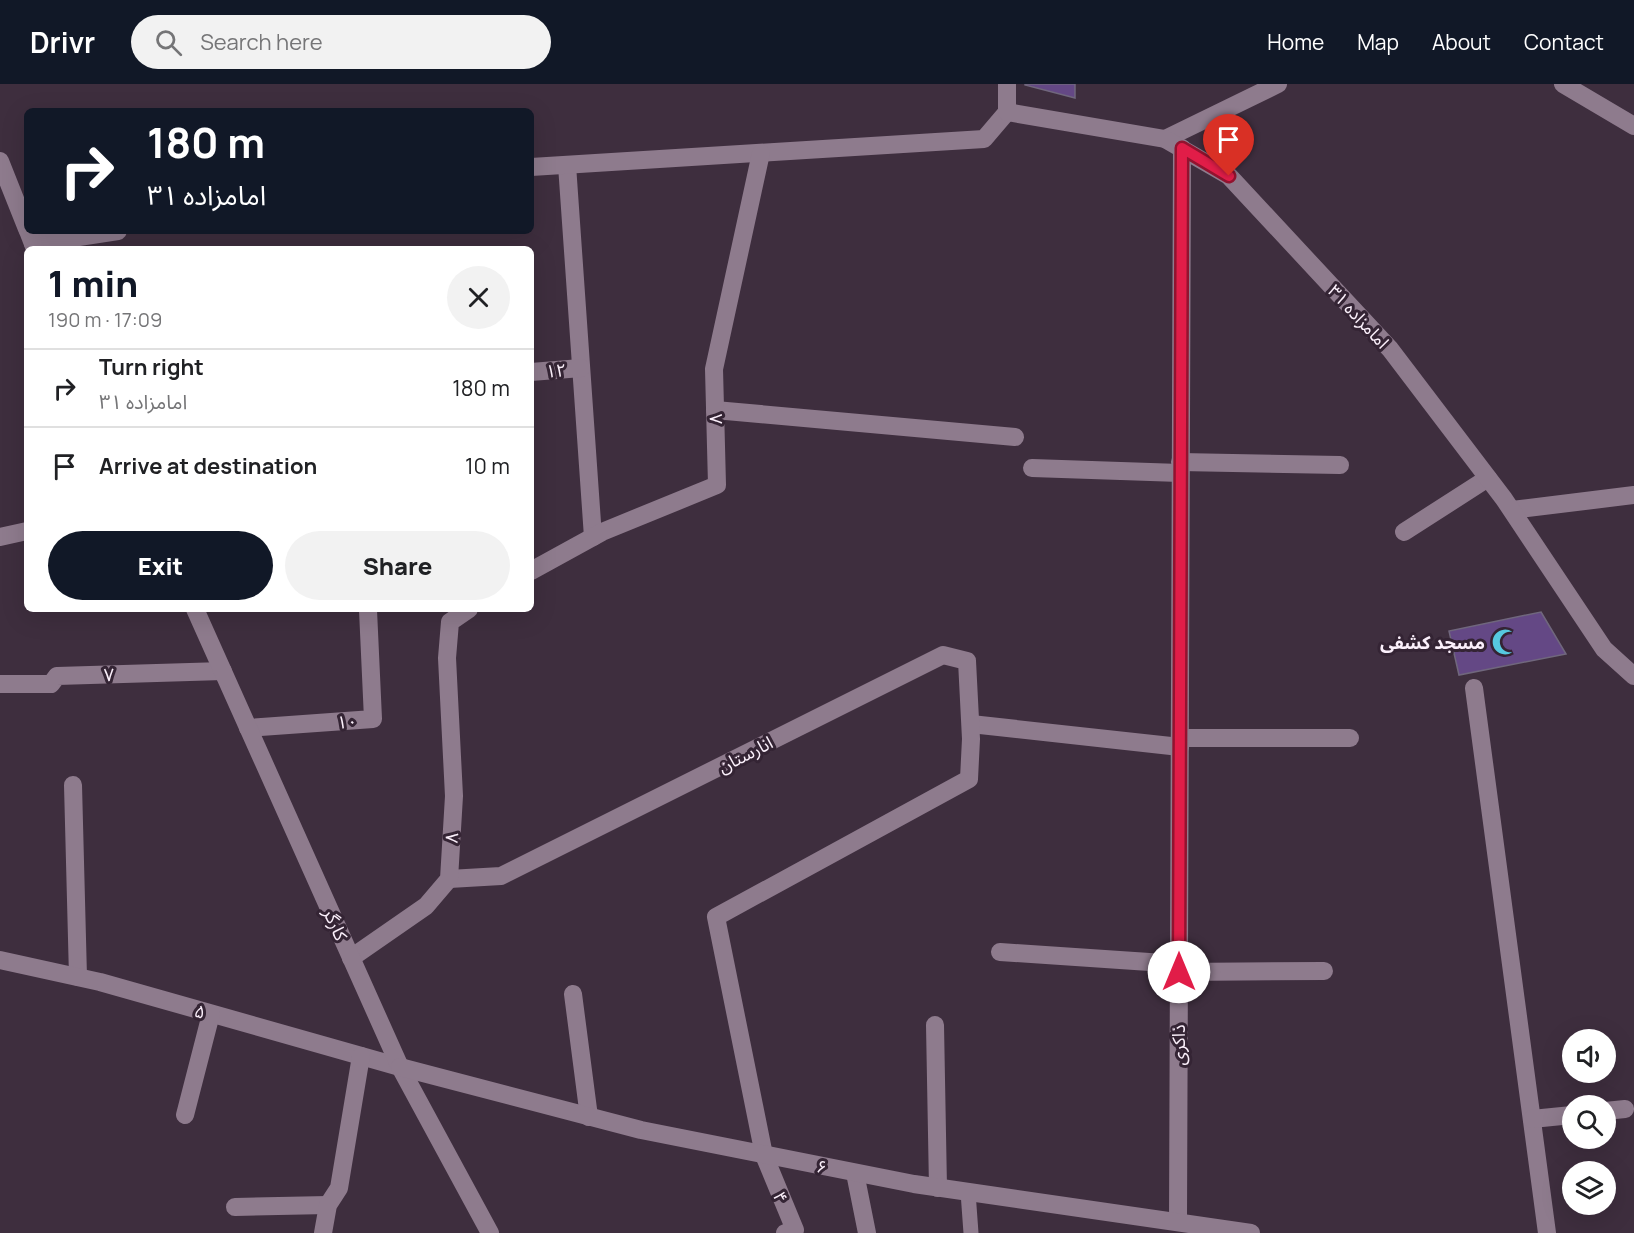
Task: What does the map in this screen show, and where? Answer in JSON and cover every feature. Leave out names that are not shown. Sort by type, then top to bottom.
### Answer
[{"type":"street","points":[[534,167],[984,140],[1007,112],[1007,84]]},
{"type":"street","points":[[1165,139],[1278,84]]},
{"type":"street","points":[[1563,84],[1634,126]]},
{"type":"street","name":"امامزاده ۳۱","points":[[1007,112],[1165,139],[1229,176],[1390,349],[1512,510],[1604,649],[1634,676]]},
{"type":"street","name":"ذاکری","points":[[1178,1222],[1182,148]]},
{"type":"street","name":"۸","points":[[534,569],[593,537],[717,484],[714,369],[761,153]]},
{"type":"street","points":[[0,161],[24,221]]},
{"type":"street","points":[[567,165],[593,537]]},
{"type":"street","points":[[31,238],[81,234]]},
{"type":"street","name":"۱۲","points":[[534,372],[581,368]]},
{"type":"street","points":[[715,410],[1015,437]]},
{"type":"street","points":[[1032,468],[1340,465]]},
{"type":"street","points":[[1404,532],[1488,478]]},
{"type":"street","points":[[1512,510],[1634,495]]},
{"type":"street","points":[[0,537],[24,532]]},
{"type":"street","name":"کارگر","points":[[196,612],[400,1067],[490,1233]]},
{"type":"street","name":"۱۰","points":[[248,728],[373,718],[368,612]]},
{"type":"street","name":"۸","points":[[448,879],[454,796],[447,658],[450,622],[465,612]]},
{"type":"street","name":"انارستان","points":[[448,879],[501,876],[944,655],[968,661],[971,732]]},
{"type":"street","name":"۷","points":[[0,684],[51,684],[57,676],[223,671]]},
{"type":"street","points":[[1474,688],[1547,1233]]},
{"type":"street","points":[[764,1155],[716,917],[969,779],[971,732],[1180,743],[1350,738]]},
{"type":"street","points":[[73,785],[78,977]]},
{"type":"street","points":[[351,958],[426,906],[448,879]]},
{"type":"street","points":[[999,952],[1179,968],[1324,971]]},
{"type":"street","name":"۵","points":[[0,960],[78,977],[400,1067]]},
{"type":"street","points":[[573,994],[589,1117]]},
{"type":"street","points":[[185,1115],[211,1014]]},
{"type":"street","points":[[935,1025],[938,1188]]},
{"type":"street","points":[[323,1233],[328,1206],[339,1188],[361,1056]]},
{"type":"street","name":"۶","points":[[400,1067],[641,1130],[855,1173],[938,1188],[1242,1232]]},
{"type":"street","points":[[1616,1110],[1625,1109]]},
{"type":"street","points":[[1532,1119],[1562,1116]]},
{"type":"street","name":"۴","points":[[764,1155],[795,1230],[785,1233]]},
{"type":"street","points":[[855,1173],[867,1233]]},
{"type":"street","points":[[235,1207],[328,1206]]},
{"type":"lane","points":[[968,1192],[971,1233]]},
{"type":"building","points":[[1075,84],[1075,98],[1025,85]]},
{"type":"building","name":"مسجد کشفی","points":[[1541,612],[1566,654],[1459,675],[1449,631]]},
{"type":"place","name":"مسجد کشفی","points":[[1505,642]]},
{"type":"route","points":[[1179,972],[1182,148],[1229,176]]}]
